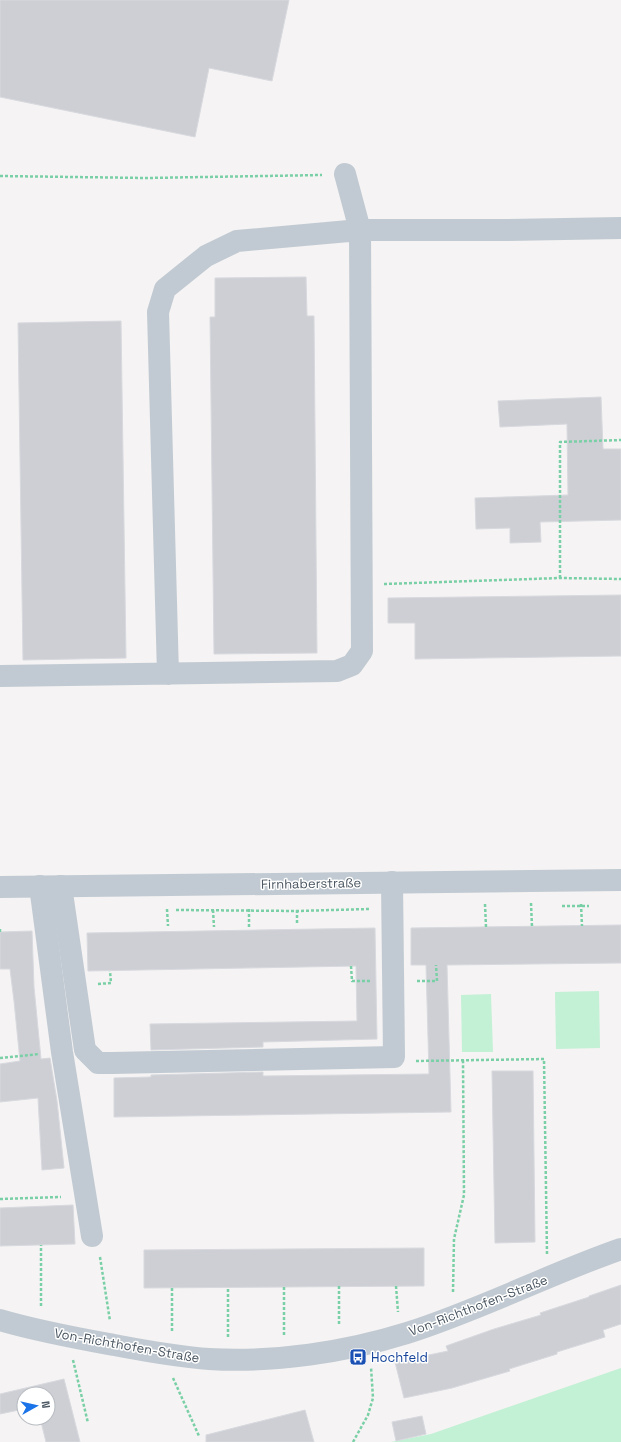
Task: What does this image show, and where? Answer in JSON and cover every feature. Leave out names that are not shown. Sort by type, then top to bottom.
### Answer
[{"type":"street","points":[[0,676],[337,671],[352,665],[362,651],[360,230],[345,174]]},
{"type":"street","points":[[168,674],[158,312],[165,289],[206,256],[237,241],[360,230],[621,228]]},
{"type":"street","name":"Firnhaberstraße","points":[[0,887],[621,880]]},
{"type":"street","points":[[51,886],[85,1050],[98,1062],[394,1057],[392,882]]},
{"type":"street","points":[[51,886],[62,1052],[92,1236]]},
{"type":"street","name":"Von-Richthofen-Straße","points":[[0,1320],[77,1338],[172,1356],[228,1360],[284,1357],[339,1350],[406,1333],[453,1317],[621,1249]]},
{"type":"path","points":[[0,176],[146,178],[345,174]]},
{"type":"path","points":[[560,578],[560,442],[621,440]]},
{"type":"path","points":[[362,585],[560,578],[621,579]]},
{"type":"path","points":[[0,1058],[62,1052]]},
{"type":"path","points":[[394,1057],[404,1061],[544,1058],[547,1278]]},
{"type":"path","points":[[453,1317],[452,1272],[454,1239],[464,1195],[463,1060]]},
{"type":"path","points":[[0,1198],[85,1197]]},
{"type":"path","points":[[92,1236],[98,1248],[114,1345]]},
{"type":"path","points":[[41,1244],[41,1330]]},
{"type":"path","points":[[339,1286],[339,1350]]},
{"type":"path","points":[[228,1287],[228,1360]]},
{"type":"path","points":[[284,1287],[284,1357]]},
{"type":"path","points":[[172,1288],[171,1375],[198,1436]]},
{"type":"path","points":[[77,1338],[73,1362],[88,1423]]},
{"type":"path","points":[[353,1442],[368,1415],[373,1398],[371,1368],[366,1344]]},
{"type":"green space","points":[[599,991],[600,1048],[556,1049],[555,992]]},
{"type":"green space","points":[[491,994],[493,1052],[462,1052],[461,995]]},
{"type":"green space","points":[[621,1368],[621,1442],[391,1442],[431,1434]]},
{"type":"building","points":[[0,0],[289,0],[272,81],[209,68],[195,137],[0,97]]},
{"type":"building","points":[[306,277],[307,316],[314,316],[317,653],[214,654],[210,317],[215,317],[215,278]]},
{"type":"building","points":[[121,321],[126,658],[23,660],[18,323]]},
{"type":"building","points":[[601,397],[603,449],[621,449],[621,520],[540,522],[541,542],[510,543],[510,528],[476,529],[475,498],[568,495],[567,424],[500,427],[498,401]]},
{"type":"building","points":[[621,595],[621,656],[415,659],[415,623],[388,623],[388,598]]},
{"type":"building","points":[[621,925],[621,963],[447,965],[451,1112],[114,1117],[114,1078],[151,1077],[151,1075],[263,1072],[263,1076],[429,1074],[426,965],[411,965],[411,928]]},
{"type":"building","points":[[375,928],[377,1039],[263,1042],[263,1047],[151,1050],[150,1024],[357,1021],[356,966],[88,971],[87,933]]},
{"type":"building","points":[[32,931],[34,987],[41,1059],[50,1058],[57,1101],[64,1168],[42,1170],[38,1098],[0,1102],[0,1064],[20,1061],[10,969],[0,969],[0,932]]},
{"type":"building","points":[[492,1071],[533,1071],[535,1242],[495,1243]]},
{"type":"building","points":[[73,1205],[75,1244],[0,1246],[0,1208]]},
{"type":"building","points":[[424,1248],[424,1286],[144,1288],[144,1250]]},
{"type":"building","points":[[621,1285],[621,1324],[603,1330],[605,1337],[509,1369],[510,1371],[452,1388],[404,1398],[395,1362],[448,1351],[446,1346],[494,1329],[541,1315],[540,1313]]},
{"type":"building","points":[[64,1379],[80,1442],[46,1442],[42,1426],[56,1426],[56,1386],[34,1386]]},
{"type":"building","points":[[16,1390],[16,1411],[0,1414],[0,1394]]},
{"type":"building","points":[[305,1410],[314,1442],[206,1442],[206,1435]]},
{"type":"building","points":[[422,1416],[426,1434],[396,1441],[392,1422]]},
{"type":"place","name":"Hochfeld","points":[[358,1357]]}]
